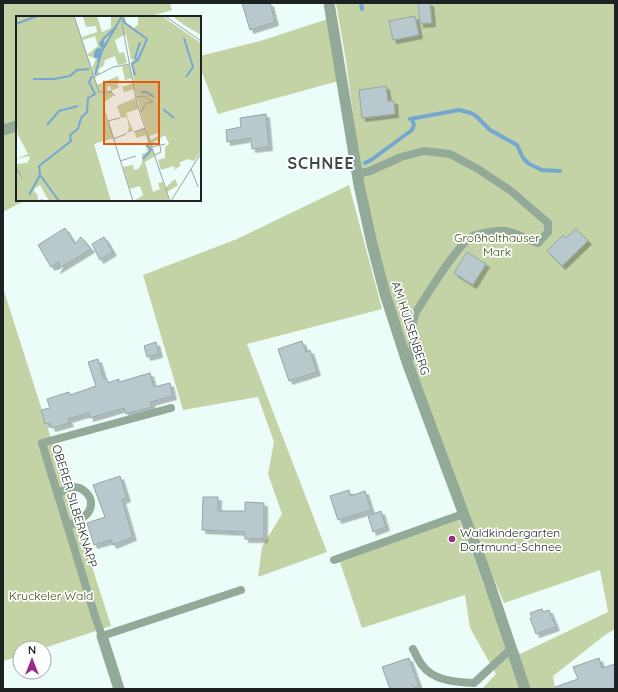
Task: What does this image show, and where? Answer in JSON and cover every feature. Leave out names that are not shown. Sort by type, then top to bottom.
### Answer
[{"type":"street","name":"AM HÜLSENBERG","points":[[329,3],[357,174],[370,236],[383,286],[407,362],[489,582],[525,689]]},
{"type":"street","points":[[3,130],[16,126]]},
{"type":"street","name":"OBERER SILBERKNAPP","points":[[102,636],[119,689]]},
{"type":"lane","points":[[357,174],[370,171],[401,157],[424,151],[450,154],[484,173],[510,191],[548,222],[548,232],[538,243],[530,241],[517,234],[505,231],[473,236],[460,247],[416,312],[412,322],[411,333],[413,354],[407,362]]},
{"type":"lane","name":"OBERER SILBERKNAPP","points":[[102,636],[94,616],[42,443],[171,408]]},
{"type":"lane","points":[[58,495],[64,490],[70,488],[84,490],[89,495],[90,509],[87,514],[68,526]]},
{"type":"lane","points":[[334,560],[463,514]]},
{"type":"lane","points":[[102,636],[241,590]]},
{"type":"lane","points":[[413,649],[422,667],[436,677],[471,686],[511,649]]},
{"type":"green space","points":[[3,3],[170,3],[172,10],[151,16],[16,16],[16,201],[24,201],[3,212]]},
{"type":"green space","name":"Großholthauser Mark","points":[[336,3],[615,3],[615,629],[605,635],[553,676],[555,689],[482,689],[496,674],[470,628],[465,595],[362,628],[340,562],[459,519],[485,588],[520,654],[608,612],[600,570],[504,603],[460,497],[384,281],[360,167],[346,61]]},
{"type":"green space","points":[[331,18],[342,80],[218,114],[201,70],[201,56],[260,41]]},
{"type":"green space","points":[[349,185],[382,309],[247,344],[327,552],[258,577],[262,547],[282,514],[268,474],[274,442],[258,397],[183,410],[143,275],[237,239]]},
{"type":"green space","name":"Kruckeler Wald","points":[[3,288],[111,626],[52,645],[52,640],[12,640],[12,658],[3,661]]},
{"type":"building","points":[[242,3],[270,3],[275,22],[250,30]]},
{"type":"building","points":[[418,3],[430,3],[432,23],[420,24]]},
{"type":"building","points":[[415,16],[419,35],[393,40],[389,21]]},
{"type":"building","points":[[386,86],[388,101],[394,101],[395,114],[362,118],[359,90]]},
{"type":"building","points":[[266,114],[269,147],[252,149],[251,138],[227,142],[226,130],[241,127],[240,118]]},
{"type":"building","points":[[65,228],[75,244],[81,237],[91,249],[57,270],[60,264],[59,262],[51,267],[38,245]]},
{"type":"building","points":[[576,229],[588,241],[562,266],[547,251],[563,235],[566,238]]},
{"type":"building","points":[[104,237],[113,252],[100,260],[92,244]]},
{"type":"building","points":[[467,252],[486,264],[473,285],[454,273]]},
{"type":"building","points":[[302,341],[306,352],[310,350],[317,372],[289,381],[278,349]]},
{"type":"building","points":[[156,342],[159,354],[147,357],[144,346]]},
{"type":"building","points":[[98,359],[104,379],[106,378],[108,383],[119,379],[119,382],[150,373],[154,387],[170,383],[173,396],[151,402],[152,407],[126,414],[124,408],[90,418],[89,413],[68,419],[70,423],[52,428],[50,423],[45,424],[41,410],[50,408],[47,399],[69,392],[70,395],[96,386],[88,362]]},
{"type":"building","points":[[120,476],[127,498],[122,500],[133,537],[113,545],[111,540],[94,545],[87,523],[105,517],[93,485]]},
{"type":"building","points":[[349,490],[350,496],[365,491],[371,510],[338,520],[330,496]]},
{"type":"building","points":[[203,497],[218,497],[218,511],[245,511],[245,502],[264,503],[264,539],[245,539],[245,532],[202,530]]},
{"type":"building","points":[[381,511],[386,527],[373,532],[368,516]]},
{"type":"building","points":[[542,609],[543,612],[549,610],[556,627],[536,634],[530,618],[532,617],[530,613]]},
{"type":"building","points":[[409,658],[419,686],[412,689],[390,689],[382,667]]},
{"type":"building","points":[[599,658],[602,668],[615,664],[615,689],[555,689],[555,687],[578,679],[573,667]]},
{"type":"waterway","points":[[361,3],[362,9]]},
{"type":"waterway","points":[[410,119],[459,110],[471,113],[490,130],[517,145],[523,158],[529,164],[542,170],[560,171]]},
{"type":"waterway","points":[[365,163],[412,130],[414,125],[412,119]]},
{"type":"place","name":"Waldkindergarten Dortmund-Schnee","points":[[452,539]]},
{"type":"district","name":"SCHNEE","points":[[321,163]]}]
